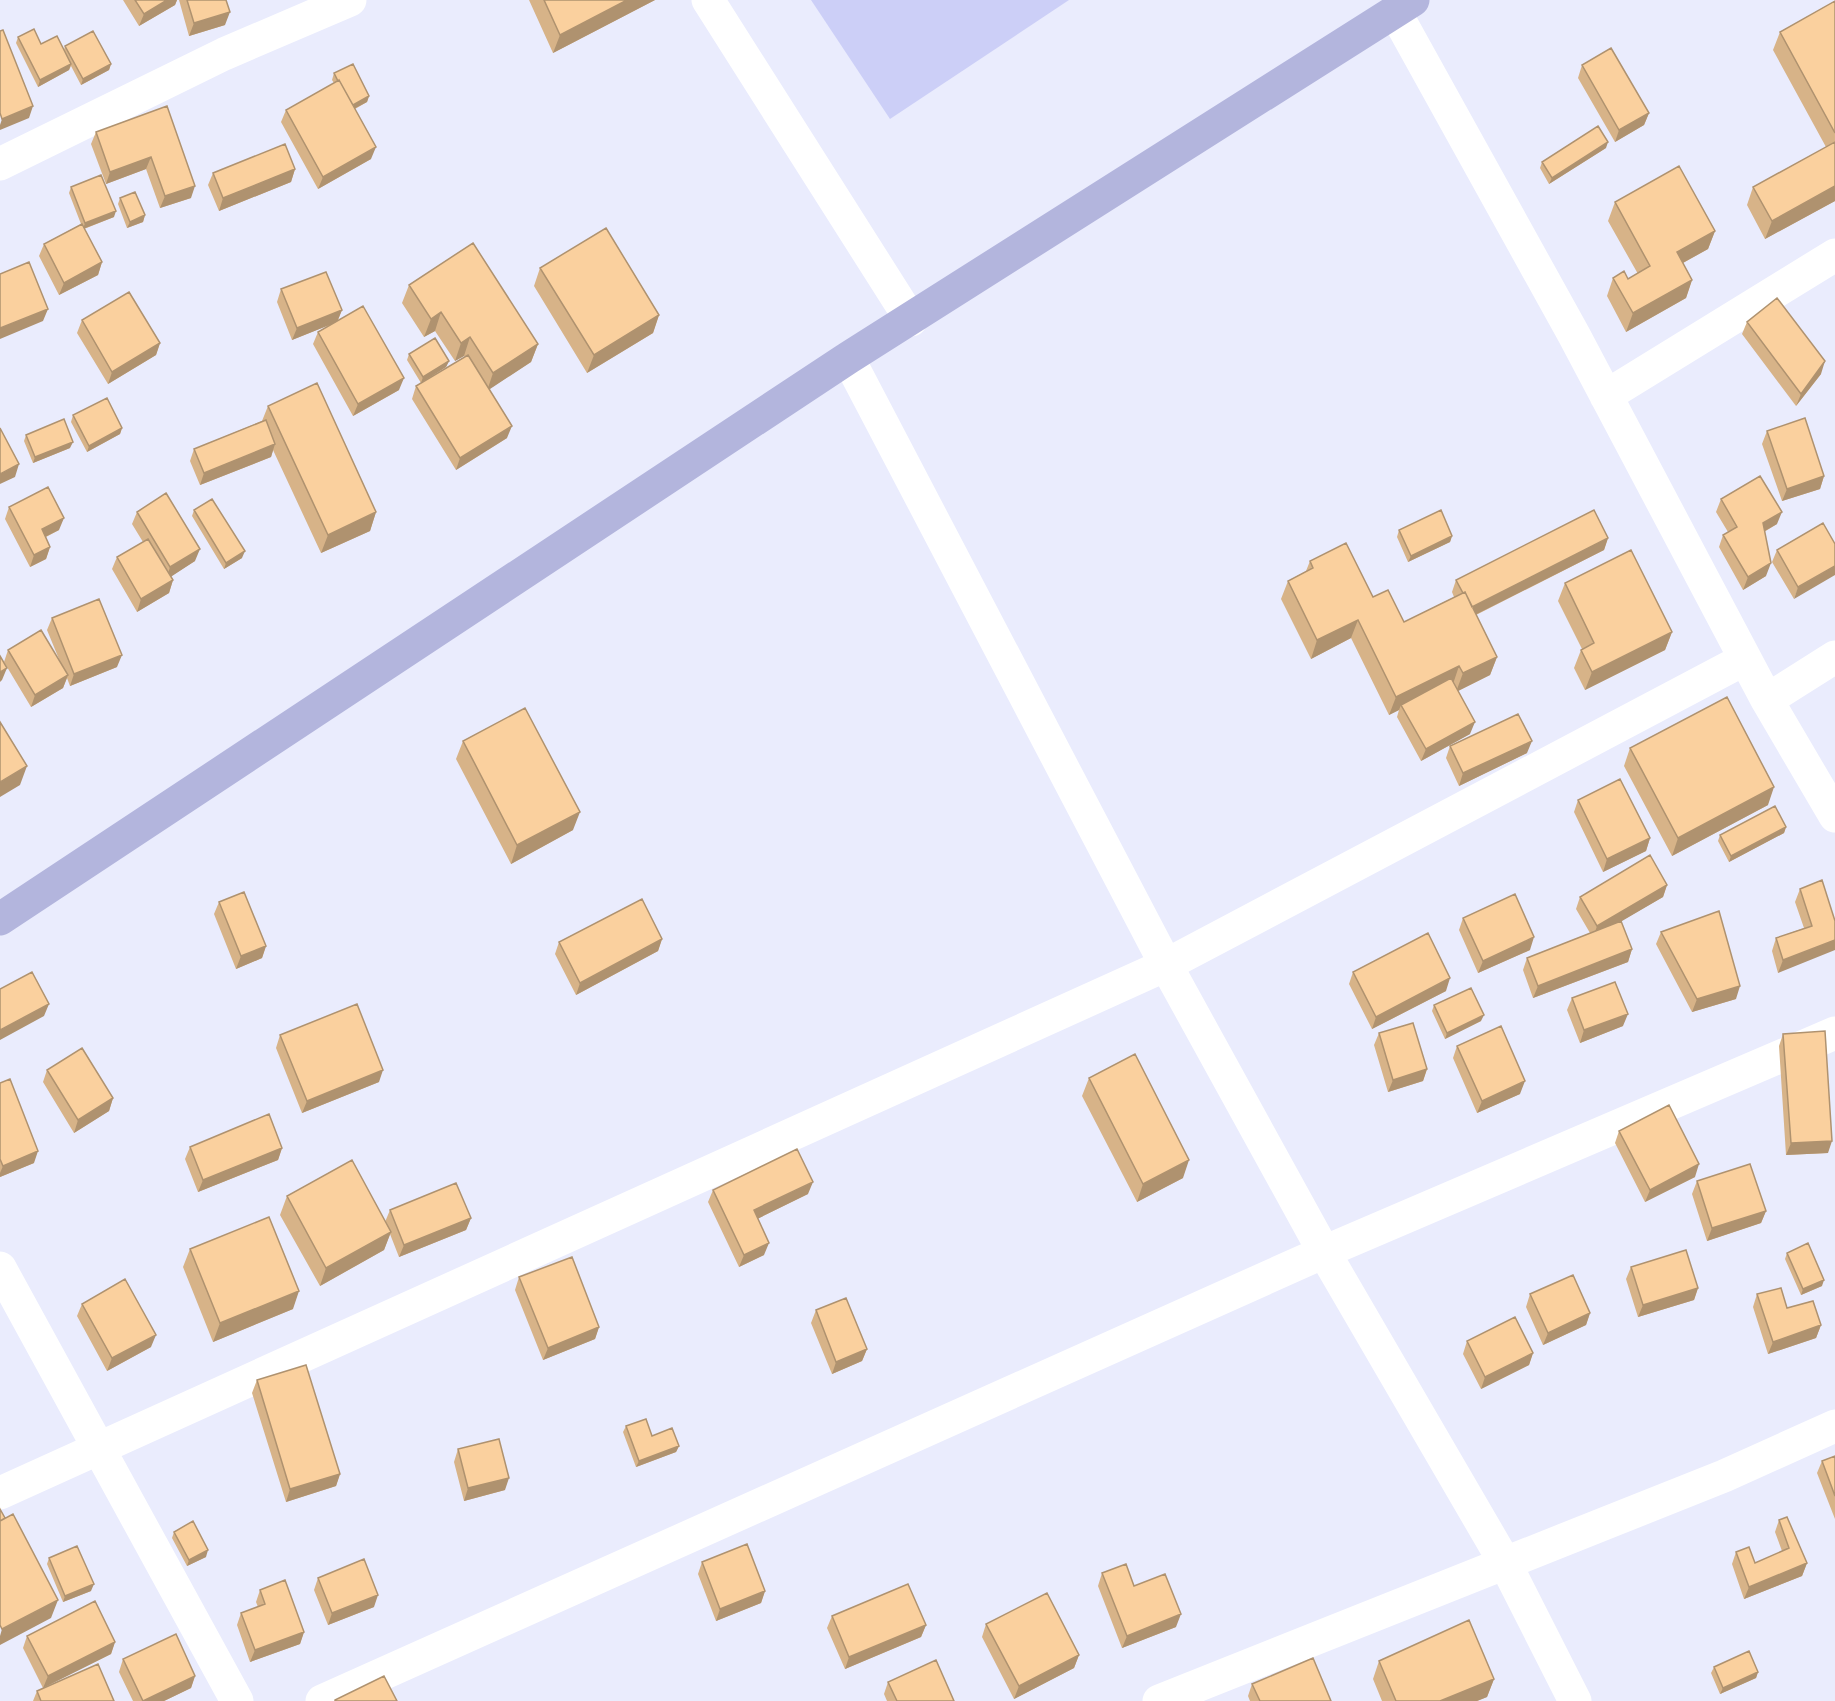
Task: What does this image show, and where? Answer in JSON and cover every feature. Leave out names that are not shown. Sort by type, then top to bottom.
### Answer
[{"type":"main road","points":[[0,919],[848,358],[1404,6]]},
{"type":"street","points":[[0,164],[224,54],[350,0]]},
{"type":"street","points":[[708,0],[911,320]]},
{"type":"street","points":[[1404,6],[1745,659],[1835,816]]},
{"type":"street","points":[[1606,396],[1835,255]]},
{"type":"street","points":[[848,358],[1166,966],[1324,1252],[1505,1563],[1575,1701]]},
{"type":"street","points":[[1767,700],[1835,657]]},
{"type":"street","points":[[0,1493],[1166,966],[1745,659]]},
{"type":"street","points":[[322,1701],[1324,1252],[1835,1033]]},
{"type":"street","points":[[0,1268],[237,1701]]},
{"type":"street","points":[[1159,1701],[1724,1476],[1835,1426]]},
{"type":"shaded area","points":[[811,0],[1069,0],[890,119]]},
{"type":"building","points":[[135,0],[167,0],[144,14]]},
{"type":"building","points":[[187,0],[226,0],[230,12],[194,23]]},
{"type":"building","points":[[544,0],[627,0],[560,35]]},
{"type":"building","points":[[1835,1],[1835,133],[1780,32]]},
{"type":"building","points":[[34,29],[41,44],[57,36],[71,64],[40,80],[18,37]]},
{"type":"building","points":[[3,30],[33,106],[2,119],[0,113],[0,31]]},
{"type":"building","points":[[93,31],[111,64],[83,79],[65,46]]},
{"type":"building","points":[[1611,48],[1649,113],[1619,130],[1582,65]]},
{"type":"building","points":[[353,64],[369,96],[353,105],[334,73]]},
{"type":"building","points":[[339,80],[376,147],[323,177],[286,110]]},
{"type":"building","points":[[167,106],[195,186],[165,196],[151,157],[110,172],[96,132]]},
{"type":"building","points":[[1598,126],[1608,142],[1552,178],[1542,162]]},
{"type":"building","points":[[1835,142],[1835,186],[1772,221],[1753,187]]},
{"type":"building","points":[[285,144],[295,169],[223,198],[213,173]]},
{"type":"building","points":[[1679,166],[1715,231],[1677,252],[1692,280],[1633,313],[1613,278],[1624,271],[1628,279],[1650,266],[1615,202]]},
{"type":"building","points":[[101,175],[116,211],[85,223],[71,187]]},
{"type":"building","points":[[135,192],[145,215],[130,222],[120,198]]},
{"type":"building","points":[[82,224],[102,262],[64,283],[44,244]]},
{"type":"building","points":[[606,228],[659,315],[594,355],[540,268]]},
{"type":"building","points":[[473,243],[538,344],[493,373],[470,337],[461,343],[441,312],[431,319],[409,285]]},
{"type":"building","points":[[29,262],[48,309],[0,328],[0,274]]},
{"type":"building","points":[[326,272],[342,310],[297,328],[281,289]]},
{"type":"building","points":[[129,292],[160,343],[112,372],[82,320]]},
{"type":"building","points":[[1777,298],[1825,361],[1801,394],[1747,322]]},
{"type":"building","points":[[363,306],[404,378],[358,404],[318,332]]},
{"type":"building","points":[[435,338],[449,361],[423,377],[409,354]]},
{"type":"building","points":[[468,355],[512,426],[460,458],[416,386]]},
{"type":"building","points":[[317,383],[376,512],[328,535],[268,406]]},
{"type":"building","points":[[107,398],[122,428],[89,446],[73,415]]},
{"type":"building","points":[[1805,418],[1824,476],[1787,489],[1767,431]]},
{"type":"building","points":[[64,419],[73,442],[35,457],[26,435]]},
{"type":"building","points":[[266,420],[275,444],[204,473],[194,449]]},
{"type":"building","points":[[0,428],[19,464],[0,474]]},
{"type":"building","points":[[1760,476],[1782,512],[1763,523],[1771,563],[1748,577],[1723,535],[1737,527],[1721,499]]},
{"type":"building","points":[[48,487],[64,518],[42,529],[50,547],[34,555],[9,507]]},
{"type":"building","points":[[166,493],[200,549],[170,567],[137,512]]},
{"type":"building","points":[[212,499],[245,551],[226,563],[194,510]]},
{"type":"building","points":[[1441,510],[1452,536],[1411,556],[1399,530]]},
{"type":"building","points":[[1594,510],[1608,538],[1472,607],[1456,580]]},
{"type":"building","points":[[1823,523],[1835,544],[1835,566],[1798,587],[1777,550]]},
{"type":"building","points":[[148,539],[173,580],[141,599],[117,557]]},
{"type":"building","points":[[1346,543],[1373,597],[1388,590],[1404,622],[1465,592],[1497,657],[1463,673],[1459,666],[1396,697],[1358,620],[1317,640],[1288,581],[1313,568],[1310,561]]},
{"type":"building","points":[[1631,550],[1672,632],[1592,672],[1581,650],[1594,643],[1565,583]]},
{"type":"building","points":[[99,599],[122,655],[74,674],[52,618]]},
{"type":"building","points":[[41,630],[68,675],[35,695],[8,650]]},
{"type":"building","points":[[0,656],[7,668],[0,672]]},
{"type":"building","points":[[1451,678],[1475,722],[1426,749],[1401,705]]},
{"type":"building","points":[[1727,697],[1774,787],[1678,838],[1630,748]]},
{"type":"building","points":[[525,708],[580,812],[517,845],[463,741]]},
{"type":"building","points":[[1518,714],[1532,741],[1463,773],[1450,746]]},
{"type":"building","points":[[0,722],[27,766],[0,782]]},
{"type":"building","points":[[1620,779],[1650,838],[1607,859],[1578,800]]},
{"type":"building","points":[[1775,806],[1786,827],[1731,856],[1720,835]]},
{"type":"building","points":[[1650,855],[1667,885],[1597,926],[1580,897]]},
{"type":"building","points":[[1822,880],[1835,921],[1835,940],[1783,960],[1776,938],[1812,926],[1800,889]]},
{"type":"building","points":[[244,892],[266,946],[241,956],[219,902]]},
{"type":"building","points":[[1515,894],[1534,937],[1483,961],[1463,918]]},
{"type":"building","points":[[642,899],[662,939],[580,983],[559,942]]},
{"type":"building","points":[[1719,911],[1740,986],[1697,999],[1661,932]]},
{"type":"building","points":[[1621,921],[1632,949],[1538,986],[1527,958]]},
{"type":"building","points":[[1428,933],[1450,978],[1376,1017],[1353,972]]},
{"type":"building","points":[[32,972],[49,1004],[0,1030],[0,989]]},
{"type":"building","points":[[1615,982],[1628,1014],[1584,1030],[1572,998]]},
{"type":"building","points":[[1471,988],[1484,1015],[1447,1033],[1434,1005]]},
{"type":"building","points":[[357,1004],[383,1070],[307,1101],[280,1035]]},
{"type":"building","points":[[1413,1023],[1427,1069],[1393,1080],[1379,1033]]},
{"type":"building","points":[[1501,1026],[1525,1081],[1482,1101],[1457,1046]]},
{"type":"building","points":[[1825,1031],[1832,1141],[1791,1143],[1783,1034]]},
{"type":"building","points":[[82,1048],[113,1098],[78,1120],[47,1070]]},
{"type":"building","points":[[1135,1054],[1189,1160],[1143,1184],[1089,1078]]},
{"type":"building","points":[[10,1079],[38,1151],[3,1166],[0,1159],[0,1083]]},
{"type":"building","points":[[1669,1105],[1699,1164],[1650,1190],[1619,1131]]},
{"type":"building","points":[[269,1114],[282,1148],[203,1180],[190,1147]]},
{"type":"building","points":[[797,1149],[813,1182],[754,1210],[769,1243],[744,1255],[713,1190]]},
{"type":"building","points":[[352,1160],[391,1232],[326,1268],[287,1196]]},
{"type":"building","points":[[1750,1164],[1766,1211],[1712,1228],[1697,1181]]},
{"type":"building","points":[[456,1183],[471,1218],[404,1245],[390,1210]]},
{"type":"building","points":[[269,1217],[299,1291],[220,1323],[190,1249]]},
{"type":"building","points":[[1808,1243],[1824,1280],[1803,1289],[1787,1253]]},
{"type":"building","points":[[1686,1250],[1698,1288],[1643,1305],[1631,1267]]},
{"type":"building","points":[[572,1257],[599,1327],[548,1348],[519,1277]]},
{"type":"building","points":[[1573,1275],[1590,1313],[1548,1333],[1530,1294]]},
{"type":"building","points":[[125,1279],[156,1335],[112,1358],[82,1304]]},
{"type":"building","points":[[1781,1288],[1787,1308],[1813,1301],[1821,1325],[1773,1342],[1757,1294]]},
{"type":"building","points":[[846,1298],[867,1349],[836,1362],[816,1310]]},
{"type":"building","points":[[1515,1317],[1533,1353],[1485,1377],[1467,1341]]},
{"type":"building","points":[[306,1365],[340,1474],[290,1489],[257,1380]]},
{"type":"building","points":[[646,1419],[652,1436],[672,1428],[679,1446],[639,1461],[626,1426]]},
{"type":"building","points":[[499,1439],[509,1478],[468,1488],[458,1449]]},
{"type":"building","points":[[1835,1456],[1835,1496],[1822,1461]]},
{"type":"building","points":[[0,1509],[5,1518],[0,1521]]},
{"type":"building","points":[[13,1514],[58,1600],[2,1629],[0,1625],[0,1521]]},
{"type":"building","points":[[1787,1517],[1807,1563],[1749,1587],[1736,1552],[1749,1547],[1755,1563],[1789,1548],[1779,1520]]},
{"type":"building","points":[[193,1521],[208,1550],[189,1560],[174,1532]]},
{"type":"building","points":[[747,1544],[765,1591],[720,1609],[702,1562]]},
{"type":"building","points":[[77,1546],[94,1584],[65,1596],[49,1558]]},
{"type":"building","points":[[364,1559],[378,1595],[332,1613],[318,1578]]},
{"type":"building","points":[[1126,1564],[1134,1586],[1165,1574],[1181,1614],[1127,1636],[1102,1573]]},
{"type":"building","points":[[285,1580],[304,1632],[255,1650],[241,1613],[265,1604],[260,1590]]},
{"type":"building","points":[[908,1584],[926,1625],[849,1657],[832,1616]]},
{"type":"building","points":[[1047,1593],[1079,1655],[1019,1686],[986,1624]]},
{"type":"building","points":[[95,1601],[115,1642],[48,1676],[27,1636]]},
{"type":"building","points":[[1469,1620],[1494,1679],[1440,1701],[1396,1701],[1379,1661]]},
{"type":"building","points":[[176,1634],[195,1676],[143,1701],[123,1659]]},
{"type":"building","points":[[1749,1651],[1758,1672],[1723,1688],[1714,1667]]},
{"type":"building","points":[[1313,1658],[1331,1701],[1260,1701],[1252,1684]]},
{"type":"building","points":[[936,1660],[954,1701],[897,1701],[888,1682]]},
{"type":"building","points":[[98,1664],[114,1701],[41,1701],[37,1691]]},
{"type":"building","points":[[384,1676],[397,1701],[335,1701],[335,1700]]}]
